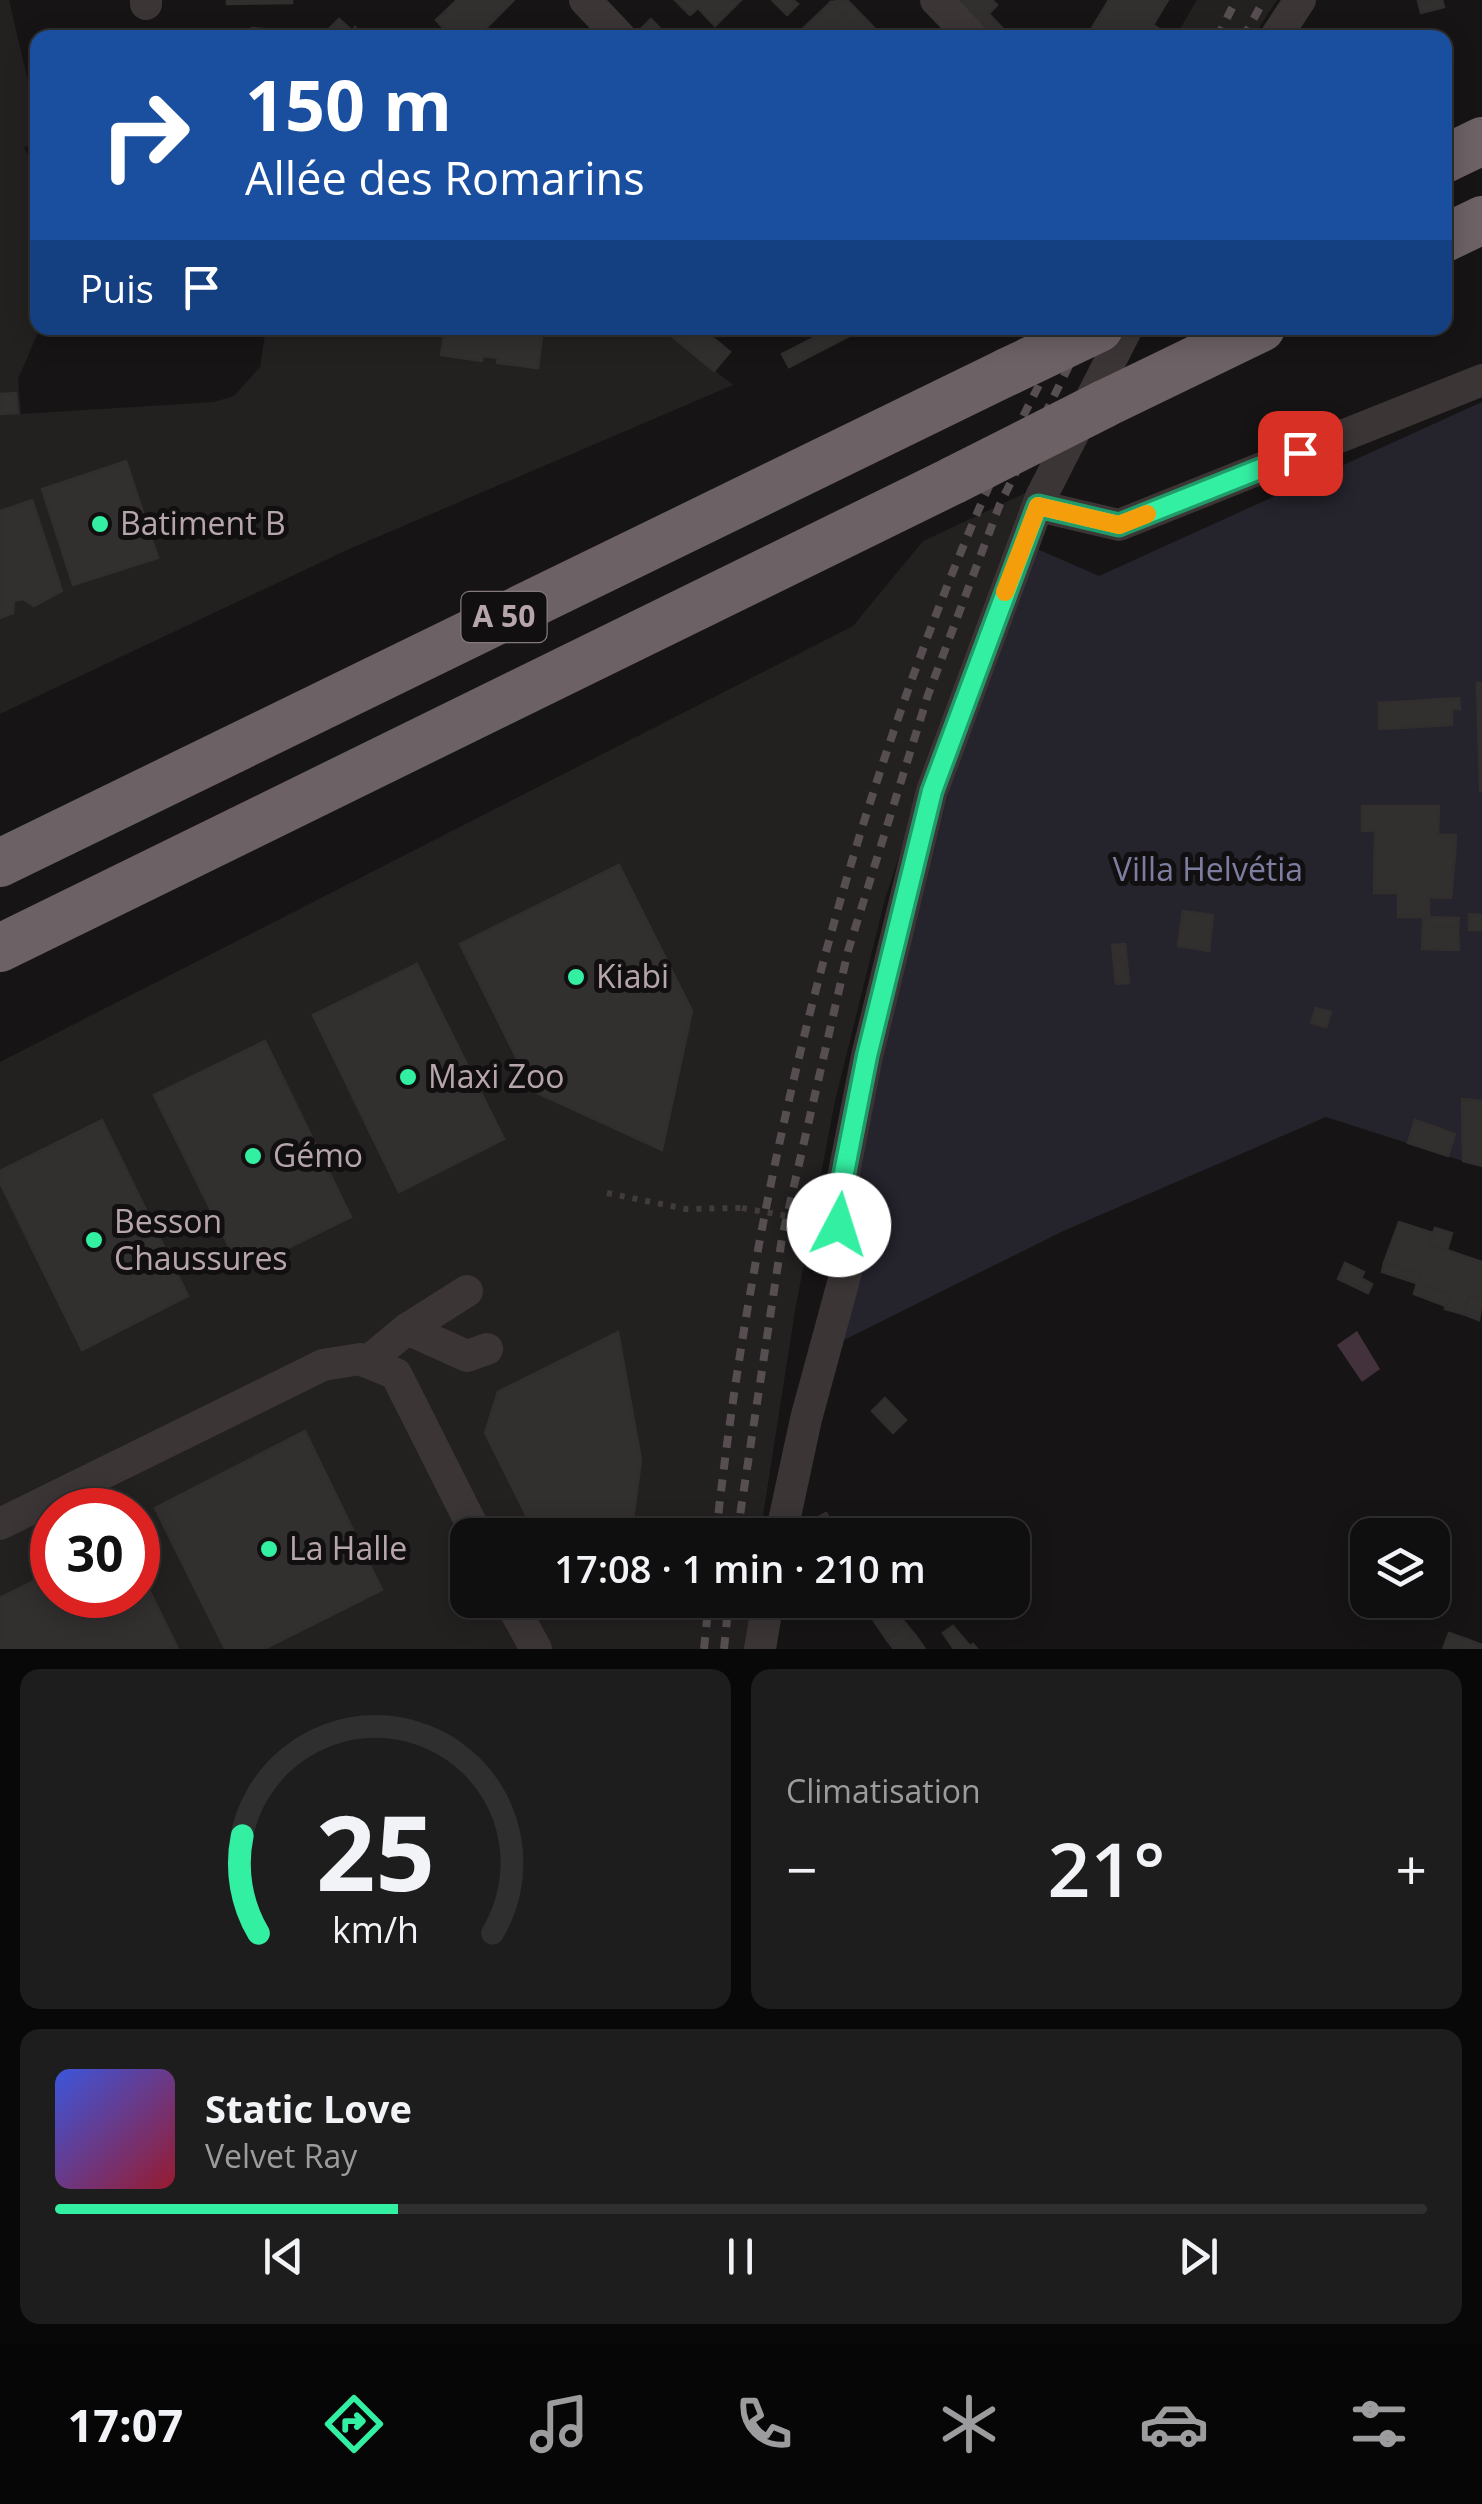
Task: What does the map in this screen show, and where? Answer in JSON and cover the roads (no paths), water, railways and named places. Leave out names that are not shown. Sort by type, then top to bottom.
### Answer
[{"type":"highway","points":[[1452,156],[1482,141]]},
{"type":"highway","points":[[1452,235],[1482,220]]},
{"type":"highway","name":"A 50","points":[[0,863],[1085,335]]},
{"type":"highway","name":"A 50","points":[[0,948],[1247,335]]},
{"type":"highway","points":[[0,968],[288,807]]},
{"type":"street","points":[[936,0],[965,30]]},
{"type":"street","points":[[1280,30],[1300,0]]},
{"type":"street","points":[[590,1],[615,30]]},
{"type":"street","points":[[785,1518],[806,1420],[846,1272],[851,1245],[839,1225],[843,1178],[867,1056],[932,791],[1038,506],[1124,335]]},
{"type":"street","points":[[1038,506],[1119,525],[1482,380]]},
{"type":"street","points":[[367,1362],[408,1329],[467,1291]]},
{"type":"street","points":[[408,1329],[466,1356],[487,1349]]},
{"type":"street","points":[[0,1524],[323,1365],[367,1362],[396,1374],[468,1518]]},
{"type":"street","points":[[519,1618],[536,1649]]},
{"type":"street","points":[[760,1649],[765,1618]]},
{"type":"railway","points":[[1221,30],[1236,0]]},
{"type":"railway","points":[[1247,30],[1264,0]]},
{"type":"railway","points":[[718,1518],[754,1273],[779,1143],[845,885],[929,633],[988,488],[1064,335]]},
{"type":"railway","points":[[740,1518],[782,1238],[848,951],[928,695],[1000,504],[1084,335]]},
{"type":"railway","points":[[704,1649],[707,1618]]},
{"type":"railway","points":[[724,1649],[727,1618]]},
{"type":"place","name":"Batiment B","points":[[100,524]]},
{"type":"place","name":"Kiabi","points":[[576,977]]},
{"type":"place","name":"Maxi Zoo","points":[[408,1077]]},
{"type":"place","name":"Gémo","points":[[253,1156]]},
{"type":"place","name":"Besson Chaussures","points":[[94,1240]]},
{"type":"place","name":"La Halle","points":[[269,1549]]},
{"type":"park label","name":"Villa Helvétia","points":[[1208,870]]}]
